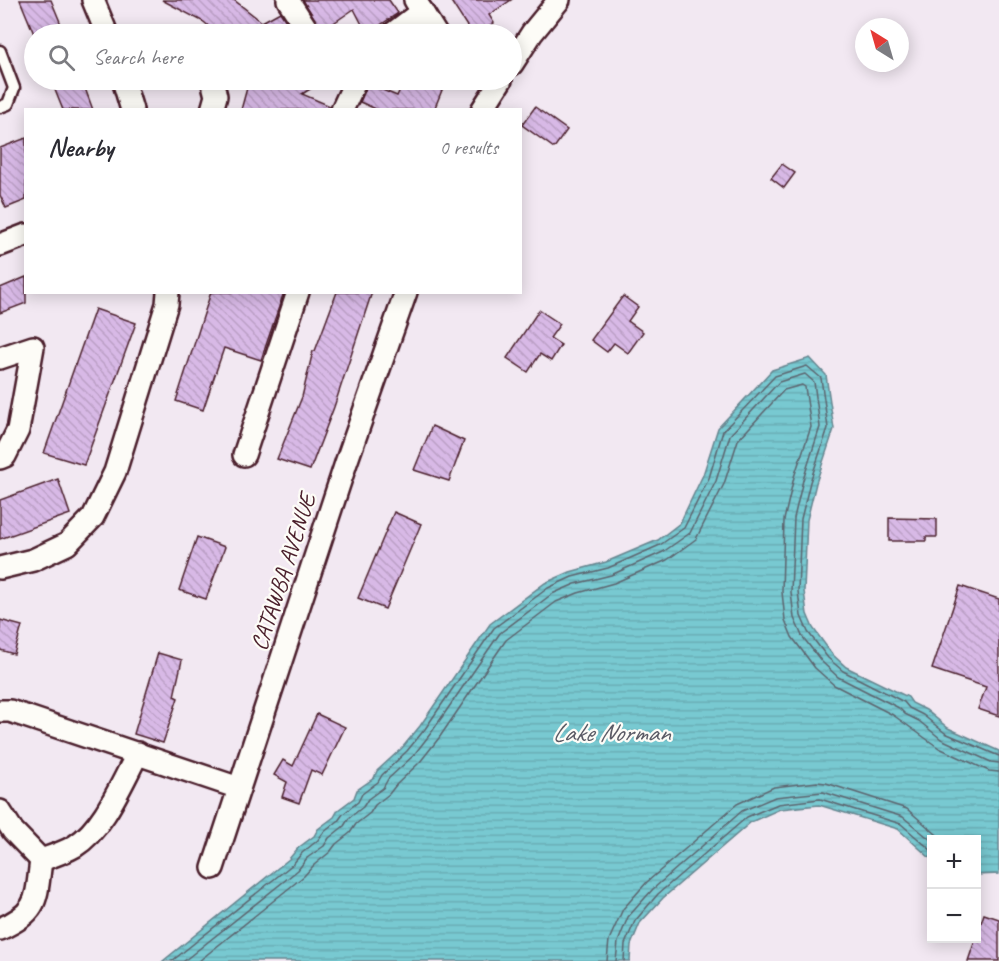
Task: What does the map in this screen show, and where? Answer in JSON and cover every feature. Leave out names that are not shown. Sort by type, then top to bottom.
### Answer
[{"type":"street","points":[[93,0],[102,24]]},
{"type":"street","points":[[288,0],[304,24]]},
{"type":"street","points":[[522,48],[552,3]]},
{"type":"street","points":[[401,24],[418,6],[430,24]]},
{"type":"street","points":[[126,90],[131,108]]},
{"type":"street","points":[[213,108],[216,96],[214,90]]},
{"type":"street","points":[[343,108],[351,90]]},
{"type":"street","points":[[483,108],[489,90]]},
{"type":"street","points":[[0,245],[24,236]]},
{"type":"street","points":[[0,568],[33,560],[67,544],[93,517],[115,472],[168,304],[168,294]]},
{"type":"street","points":[[244,455],[296,294]]},
{"type":"street","name":"CATAWBA AVENUE","points":[[213,868],[346,463],[405,294]]},
{"type":"street","points":[[0,358],[33,347],[18,430],[5,456],[0,458]]},
{"type":"street","points":[[0,711],[10,711],[239,788]]},
{"type":"street","points":[[41,860],[77,845],[97,826],[138,753]]},
{"type":"street","points":[[0,811],[13,831],[41,860]]},
{"type":"street","points":[[0,929],[23,918],[34,903],[41,860]]},
{"type":"lane","points":[[0,51],[14,88],[8,104],[0,107]]},
{"type":"water","name":"Lake Norman","points":[[810,358],[826,375],[834,429],[816,483],[807,520],[804,591],[807,614],[813,628],[832,654],[846,667],[908,697],[912,703],[926,710],[948,728],[999,751],[999,874],[981,875],[981,835],[927,835],[927,855],[898,829],[819,805],[780,809],[751,822],[663,898],[640,923],[631,945],[630,961],[163,961],[289,859],[298,848],[314,836],[318,829],[334,817],[338,810],[354,798],[357,790],[374,778],[377,771],[402,748],[420,726],[490,624],[545,583],[570,572],[606,562],[658,540],[680,523],[703,475],[718,428],[772,370]]},
{"type":"building","points":[[20,0],[51,0],[61,24],[30,24]]},
{"type":"building","points":[[162,0],[234,0],[262,22],[280,12],[288,24],[206,24]]},
{"type":"building","points":[[303,0],[389,0],[398,13],[382,24],[362,24],[354,9],[332,24],[318,24]]},
{"type":"building","points":[[450,0],[511,0],[489,15],[494,23],[492,24],[466,24]]},
{"type":"building","points":[[55,90],[86,90],[92,108],[62,108]]},
{"type":"building","points":[[246,90],[309,90],[302,94],[330,106],[330,108],[242,108]]},
{"type":"building","points":[[365,90],[382,90],[397,96],[400,90],[442,90],[435,108],[374,108],[360,102]]},
{"type":"building","points":[[535,107],[567,130],[554,148],[522,125]]},
{"type":"building","points":[[24,139],[24,201],[6,208],[0,195],[0,148]]},
{"type":"building","points":[[782,164],[795,173],[784,188],[771,178]]},
{"type":"building","points":[[24,278],[26,303],[0,313],[0,288]]},
{"type":"building","points":[[210,294],[283,294],[261,360],[224,348],[203,410],[176,401]]},
{"type":"building","points":[[336,294],[371,294],[334,407],[310,470],[277,459],[302,397],[313,351],[315,351]]},
{"type":"building","points":[[623,296],[638,307],[628,321],[643,332],[628,353],[614,343],[607,352],[591,340]]},
{"type":"building","points":[[95,309],[136,323],[84,465],[44,453]]},
{"type":"building","points":[[539,310],[560,324],[550,338],[561,345],[551,361],[540,354],[528,372],[507,358]]},
{"type":"building","points":[[432,426],[464,441],[449,481],[414,470]]},
{"type":"building","points":[[58,479],[70,514],[0,539],[0,500]]},
{"type":"building","points":[[394,512],[421,524],[385,609],[358,598]]},
{"type":"building","points":[[889,518],[937,519],[937,537],[926,537],[926,541],[889,541]]},
{"type":"building","points":[[197,537],[225,547],[206,599],[179,590]]},
{"type":"building","points":[[960,586],[999,599],[999,716],[978,709],[986,687],[932,669]]},
{"type":"building","points":[[0,620],[22,626],[14,654],[0,650]]},
{"type":"building","points":[[158,653],[182,660],[174,696],[178,698],[163,743],[134,734]]},
{"type":"building","points":[[317,714],[345,727],[322,775],[311,770],[299,803],[282,797],[287,782],[274,775],[283,760],[293,766]]},
{"type":"building","points":[[984,914],[999,919],[999,961],[968,961],[974,943],[981,943],[981,923]]}]
